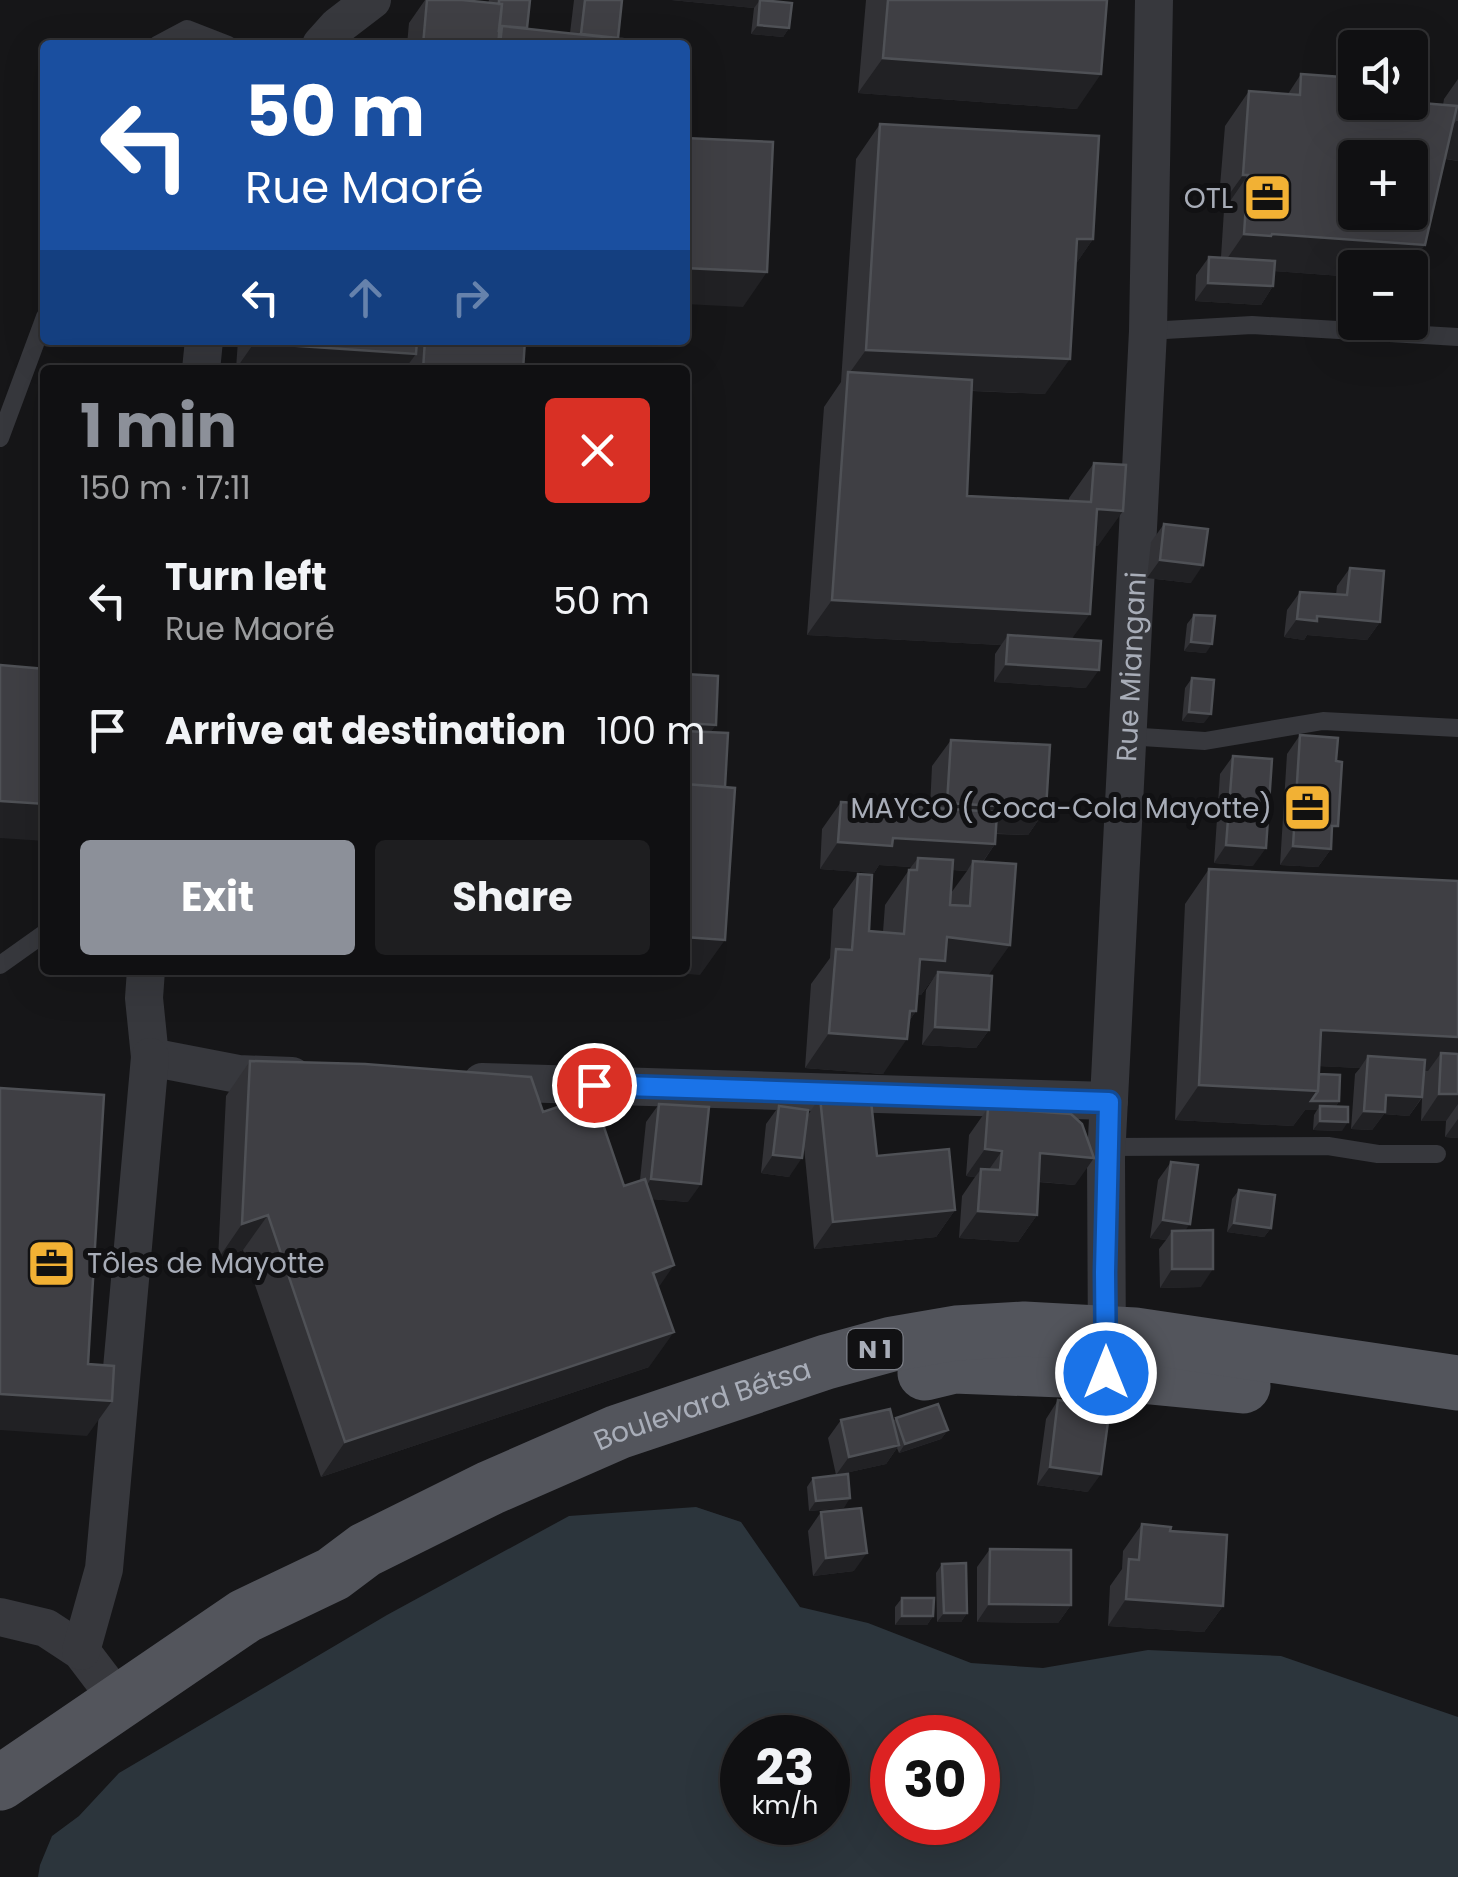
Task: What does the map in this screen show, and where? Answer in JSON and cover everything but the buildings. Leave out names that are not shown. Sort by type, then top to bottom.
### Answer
[{"type":"main road","name":"Boulevard Bétsa","points":[[0,1783],[244,1616],[333,1574],[365,1550],[490,1488],[618,1432],[826,1362],[892,1344],[956,1333],[1024,1328],[1107,1352],[1458,1407]]},
{"type":"main road","name":"Boulevard Bétsa","points":[[333,1574],[376,1569],[594,1470],[697,1435],[954,1366],[1065,1349],[1458,1383]]},
{"type":"street","points":[[325,40],[372,0]]},
{"type":"street","name":"Rue Miangani","points":[[1107,1352],[1107,1147],[1148,331],[1154,0]]},
{"type":"street","points":[[81,1652],[104,1569],[150,1057],[146,975]]},
{"type":"street","points":[[150,1057],[238,1074],[317,1076]]},
{"type":"street","points":[[456,1081],[1109,1102]]},
{"type":"street","points":[[0,1617],[46,1628],[81,1652],[119,1701]]},
{"type":"lane","points":[[166,40],[187,29],[215,40]]},
{"type":"lane","points":[[1148,331],[1252,324],[1458,338]]},
{"type":"lane","points":[[0,438],[40,331]]},
{"type":"lane","points":[[1126,736],[1206,741],[1323,721],[1458,728]]},
{"type":"lane","points":[[0,965],[40,936]]},
{"type":"lane","points":[[1107,1147],[1328,1146],[1378,1154],[1437,1154]]},
{"type":"shaded area","points":[[696,1507],[741,1522],[800,1607],[868,1623],[971,1663],[1043,1668],[1148,1650],[1281,1656],[1458,1717],[1458,1877],[38,1877],[52,1836],[79,1816],[119,1773],[387,1615],[569,1516]]},
{"type":"place","name":"OTL","points":[[1268,198]]},
{"type":"place","name":"MAYCO ( Coca-Cola Mayotte)","points":[[1307,808]]},
{"type":"place","name":"Tôles de Mayotte","points":[[52,1263]]},
{"type":"route","points":[[594,1085],[1109,1102],[1106,1373]]}]
